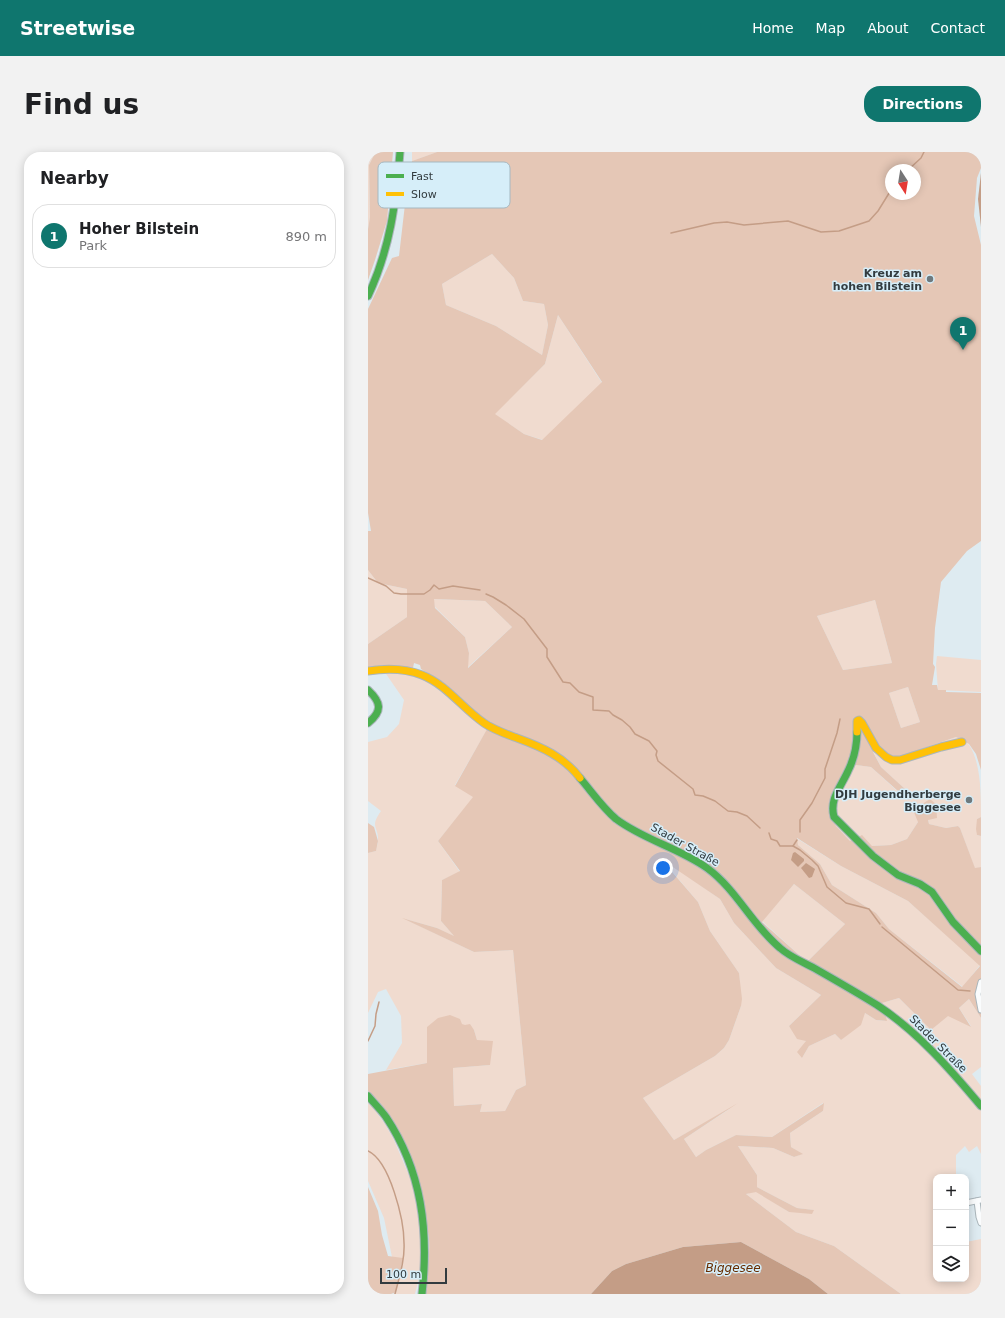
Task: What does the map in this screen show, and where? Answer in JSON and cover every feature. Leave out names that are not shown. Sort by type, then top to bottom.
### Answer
[{"type":"street","points":[[399,162],[400,152]]},
{"type":"street","points":[[368,296],[384,257],[395,208]]},
{"type":"street","name":"Stader Straße","points":[[368,671],[381,668],[394,668],[415,672],[428,677],[489,726],[537,745],[558,756],[573,768],[600,802],[618,819],[631,828],[695,861],[717,876],[733,892],[763,932],[783,951],[863,996],[893,1016],[942,1061],[981,1106]]},
{"type":"street","points":[[368,690],[378,701],[379,712],[374,719],[368,723]]},
{"type":"street","points":[[962,742],[893,760],[887,759],[880,754],[862,722],[859,720],[857,721],[855,750],[848,771],[833,800],[832,811],[834,817],[873,856],[898,875],[920,884],[932,892],[953,922],[981,951]]},
{"type":"street","points":[[981,982],[978,994],[981,1010]]},
{"type":"street","points":[[368,1096],[386,1118],[409,1163],[422,1211],[425,1251],[422,1294]]},
{"type":"street","points":[[969,1203],[979,1201],[979,1217],[981,1223]]},
{"type":"shaded area","points":[[368,152],[373,152],[374,155],[369,165],[370,217],[368,229]]},
{"type":"shaded area","points":[[373,152],[393,152],[392,162],[378,162],[378,208],[388,208],[387,221],[368,280],[368,229],[370,217],[369,165],[374,155]]},
{"type":"shaded area","points":[[412,152],[437,152],[412,161]]},
{"type":"shaded area","points":[[437,152],[981,152],[981,168],[977,178],[974,216],[981,245],[981,541],[967,551],[941,582],[935,628],[933,664],[935,667],[932,685],[937,685],[938,690],[946,690],[946,692],[981,693],[981,770],[976,754],[969,744],[956,737],[901,756],[888,757],[873,752],[881,767],[905,789],[910,800],[908,800],[871,767],[856,765],[846,767],[828,809],[836,826],[850,841],[862,835],[872,846],[891,845],[907,839],[918,822],[913,810],[930,799],[936,804],[937,818],[928,820],[929,824],[946,828],[958,826],[960,828],[975,868],[981,867],[981,1018],[969,999],[959,1008],[971,1027],[948,1016],[931,1030],[899,998],[882,1003],[887,1021],[876,1020],[865,1013],[861,1025],[841,1040],[835,1034],[809,1046],[802,1058],[797,1052],[806,1041],[797,1039],[789,1026],[821,995],[776,968],[734,923],[720,899],[661,859],[698,902],[710,931],[739,973],[742,999],[729,1040],[724,1048],[715,1056],[643,1098],[674,1140],[738,1103],[684,1139],[696,1157],[706,1150],[736,1135],[772,1137],[824,1103],[823,1111],[790,1133],[791,1147],[803,1154],[794,1157],[773,1148],[738,1146],[757,1175],[757,1187],[797,1208],[814,1210],[812,1214],[789,1212],[756,1192],[746,1194],[796,1232],[834,1246],[901,1294],[828,1294],[809,1279],[741,1242],[683,1247],[626,1264],[612,1271],[591,1294],[425,1294],[429,1260],[429,1239],[417,1179],[406,1146],[399,1131],[380,1103],[368,1091],[368,1074],[427,1063],[427,1027],[438,1018],[450,1015],[460,1019],[462,1024],[470,1024],[474,1030],[477,1040],[493,1041],[490,1065],[453,1068],[454,1106],[482,1104],[480,1112],[505,1111],[516,1090],[526,1085],[513,950],[474,952],[402,918],[437,928],[454,936],[441,921],[442,880],[460,871],[438,841],[473,797],[455,786],[491,722],[474,711],[444,682],[421,669],[420,665],[414,663],[413,668],[390,665],[368,667],[368,644],[407,617],[407,589],[378,583],[368,570],[368,531],[371,531],[368,513],[368,309],[392,258],[399,256],[405,208],[510,208],[510,162],[412,162]],"holes":[[[492,254],[514,278],[523,301],[544,304],[548,325],[542,355],[496,326],[446,305],[442,284]],[[558,315],[602,382],[542,440],[524,434],[495,414],[545,364]],[[434,599],[485,601],[512,627],[468,668],[469,653],[465,637],[435,608]],[[875,600],[892,663],[843,670],[817,616]],[[908,687],[920,722],[901,728],[889,693]],[[797,838],[841,866],[908,901],[980,966],[962,987],[889,929],[876,913],[832,885],[820,864],[798,845]],[[794,884],[845,924],[807,962],[762,922]]]},
{"type":"shaded area","points":[[492,254],[514,278],[523,301],[544,304],[548,325],[542,355],[496,326],[446,305],[442,284]]},
{"type":"shaded area","points":[[558,315],[602,383],[543,440],[524,434],[494,414],[545,364]]},
{"type":"shaded area","points":[[368,570],[378,583],[407,589],[407,617],[368,644]]},
{"type":"shaded area","points":[[433,599],[485,601],[512,627],[467,668],[469,653],[465,637],[435,607]]},
{"type":"shaded area","points":[[875,600],[892,663],[843,670],[817,616]]},
{"type":"shaded area","points":[[937,656],[981,660],[981,692],[938,690],[936,664]]},
{"type":"shaded area","points":[[384,671],[413,675],[430,683],[477,722],[488,728],[455,785],[474,797],[438,841],[460,872],[442,880],[441,921],[455,937],[437,928],[405,919],[474,952],[513,950],[526,1085],[516,1090],[505,1111],[480,1112],[482,1104],[454,1106],[453,1068],[490,1065],[477,1040],[474,1030],[461,1024],[427,1027],[427,1063],[386,1070],[402,1043],[401,1016],[386,989],[378,992],[368,1013],[368,853],[376,851],[378,836],[375,824],[381,811],[368,801],[368,742],[387,737],[399,724],[404,700]]},
{"type":"shaded area","points":[[908,687],[920,722],[901,728],[889,693]]},
{"type":"shaded area","points":[[956,737],[965,741],[969,745],[976,760],[978,769],[981,817],[977,819],[977,835],[981,836],[981,867],[975,869],[958,826],[946,828],[929,824],[928,820],[918,822],[907,839],[891,845],[872,846],[850,841],[836,826],[828,809],[846,767],[856,765],[871,767],[907,800],[909,800],[905,789],[881,767],[873,751],[888,757],[901,756]]},
{"type":"shaded area","points":[[981,817],[981,836],[977,835],[976,829],[977,819]]},
{"type":"shaded area","points":[[368,823],[374,827],[378,841],[376,851],[368,853]]},
{"type":"shaded area","points":[[796,838],[841,866],[908,901],[980,965],[963,987],[889,929],[876,913],[832,885],[820,864],[798,845]]},
{"type":"shaded area","points":[[660,857],[720,899],[734,923],[776,968],[821,995],[789,1026],[806,1041],[802,1058],[809,1046],[835,1034],[841,1040],[865,1013],[876,1020],[886,1021],[882,1003],[899,998],[931,1030],[948,1015],[971,1026],[959,1008],[969,999],[981,1018],[981,1067],[972,1074],[981,1086],[981,1154],[977,1146],[969,1152],[965,1146],[956,1155],[956,1174],[933,1174],[933,1282],[969,1282],[969,1241],[981,1239],[981,1294],[901,1294],[834,1246],[796,1232],[746,1194],[756,1191],[789,1212],[813,1210],[797,1208],[757,1187],[757,1175],[738,1146],[773,1148],[794,1157],[802,1154],[791,1147],[790,1133],[823,1111],[823,1103],[772,1137],[736,1135],[706,1150],[696,1157],[684,1139],[731,1108],[674,1140],[643,1098],[715,1056],[724,1048],[729,1040],[741,1006],[739,973],[710,931],[698,902]]},
{"type":"shaded area","points":[[794,884],[845,924],[807,962],[762,921]]},
{"type":"shaded area","points":[[368,1103],[385,1124],[394,1140],[413,1185],[421,1235],[420,1274],[415,1294],[393,1294],[396,1292],[403,1259],[392,1257],[384,1218],[368,1181]]},
{"type":"shaded area","points":[[368,1187],[378,1211],[382,1235],[388,1256],[403,1258],[396,1292],[391,1294],[368,1294]]},
{"type":"water","points":[[981,173],[981,227],[978,199]]},
{"type":"water","points":[[795,852],[804,859],[798,867],[791,860],[793,853]]},
{"type":"water","points":[[806,863],[815,869],[812,877],[809,878],[801,868]]},
{"type":"water","name":"Biggesee","points":[[741,1242],[809,1279],[828,1294],[591,1294],[612,1271],[626,1264],[683,1247]]},
{"type":"waterway","points":[[914,164],[921,158],[924,152]]},
{"type":"waterway","points":[[671,233],[714,223],[727,222],[744,225],[788,221],[821,232],[839,231],[869,221],[885,200]]},
{"type":"waterway","points":[[368,578],[386,586],[394,593],[401,594],[424,594],[434,585],[439,589],[453,586],[480,590]]},
{"type":"waterway","points":[[486,594],[506,605],[524,619],[547,649],[547,657],[563,682],[570,683],[579,692],[593,697],[593,710],[609,711],[630,727],[635,734],[649,741],[657,751],[656,755],[658,761],[693,789],[695,795],[703,796],[715,801],[728,811],[737,812],[747,816],[760,828]]},
{"type":"waterway","points":[[800,832],[800,820],[812,803],[825,778],[825,769],[840,719]]},
{"type":"waterway","points":[[769,833],[771,839],[777,841],[780,846],[793,846],[800,850],[818,866],[827,887],[846,903],[869,909],[880,924]]},
{"type":"waterway","points":[[793,846],[797,840]]},
{"type":"waterway","points":[[882,927],[958,990],[970,991]]},
{"type":"waterway","points":[[368,1041],[375,1026],[379,1002]]},
{"type":"waterway","points":[[368,1151],[376,1157],[383,1166],[389,1178],[401,1220],[404,1256],[395,1294]]},
{"type":"traffic: fast","points":[[399,162],[400,152]]},
{"type":"traffic: fast","points":[[368,296],[382,261],[394,208]]},
{"type":"traffic: fast","points":[[368,690],[378,703],[378,710],[373,719],[368,723]]},
{"type":"traffic: fast","points":[[857,732],[856,747],[852,762],[834,799],[834,817],[873,856],[898,875],[920,884],[932,892],[953,922],[981,951]]},
{"type":"traffic: fast","points":[[580,778],[616,819],[638,833],[696,861],[718,877],[761,929],[784,951],[877,1005],[906,1027],[933,1052],[981,1106]]},
{"type":"traffic: fast","points":[[368,1096],[386,1117],[398,1138],[408,1159],[415,1180],[423,1225],[424,1271],[422,1294]]},
{"type":"traffic: slow","points":[[368,671],[382,669],[402,670],[431,679],[484,723],[496,730],[535,745],[560,758],[580,778]]},
{"type":"traffic: slow","points":[[857,732],[857,721],[859,720],[876,748],[892,760],[900,760],[962,742]]},
{"type":"place","name":"Kreuz am hohen Bilstein","points":[[930,279]]},
{"type":"place","name":"Hoher Bilstein","points":[[963,350]]},
{"type":"place","name":"DJH Jugendherberge Biggesee","points":[[969,800]]}]
